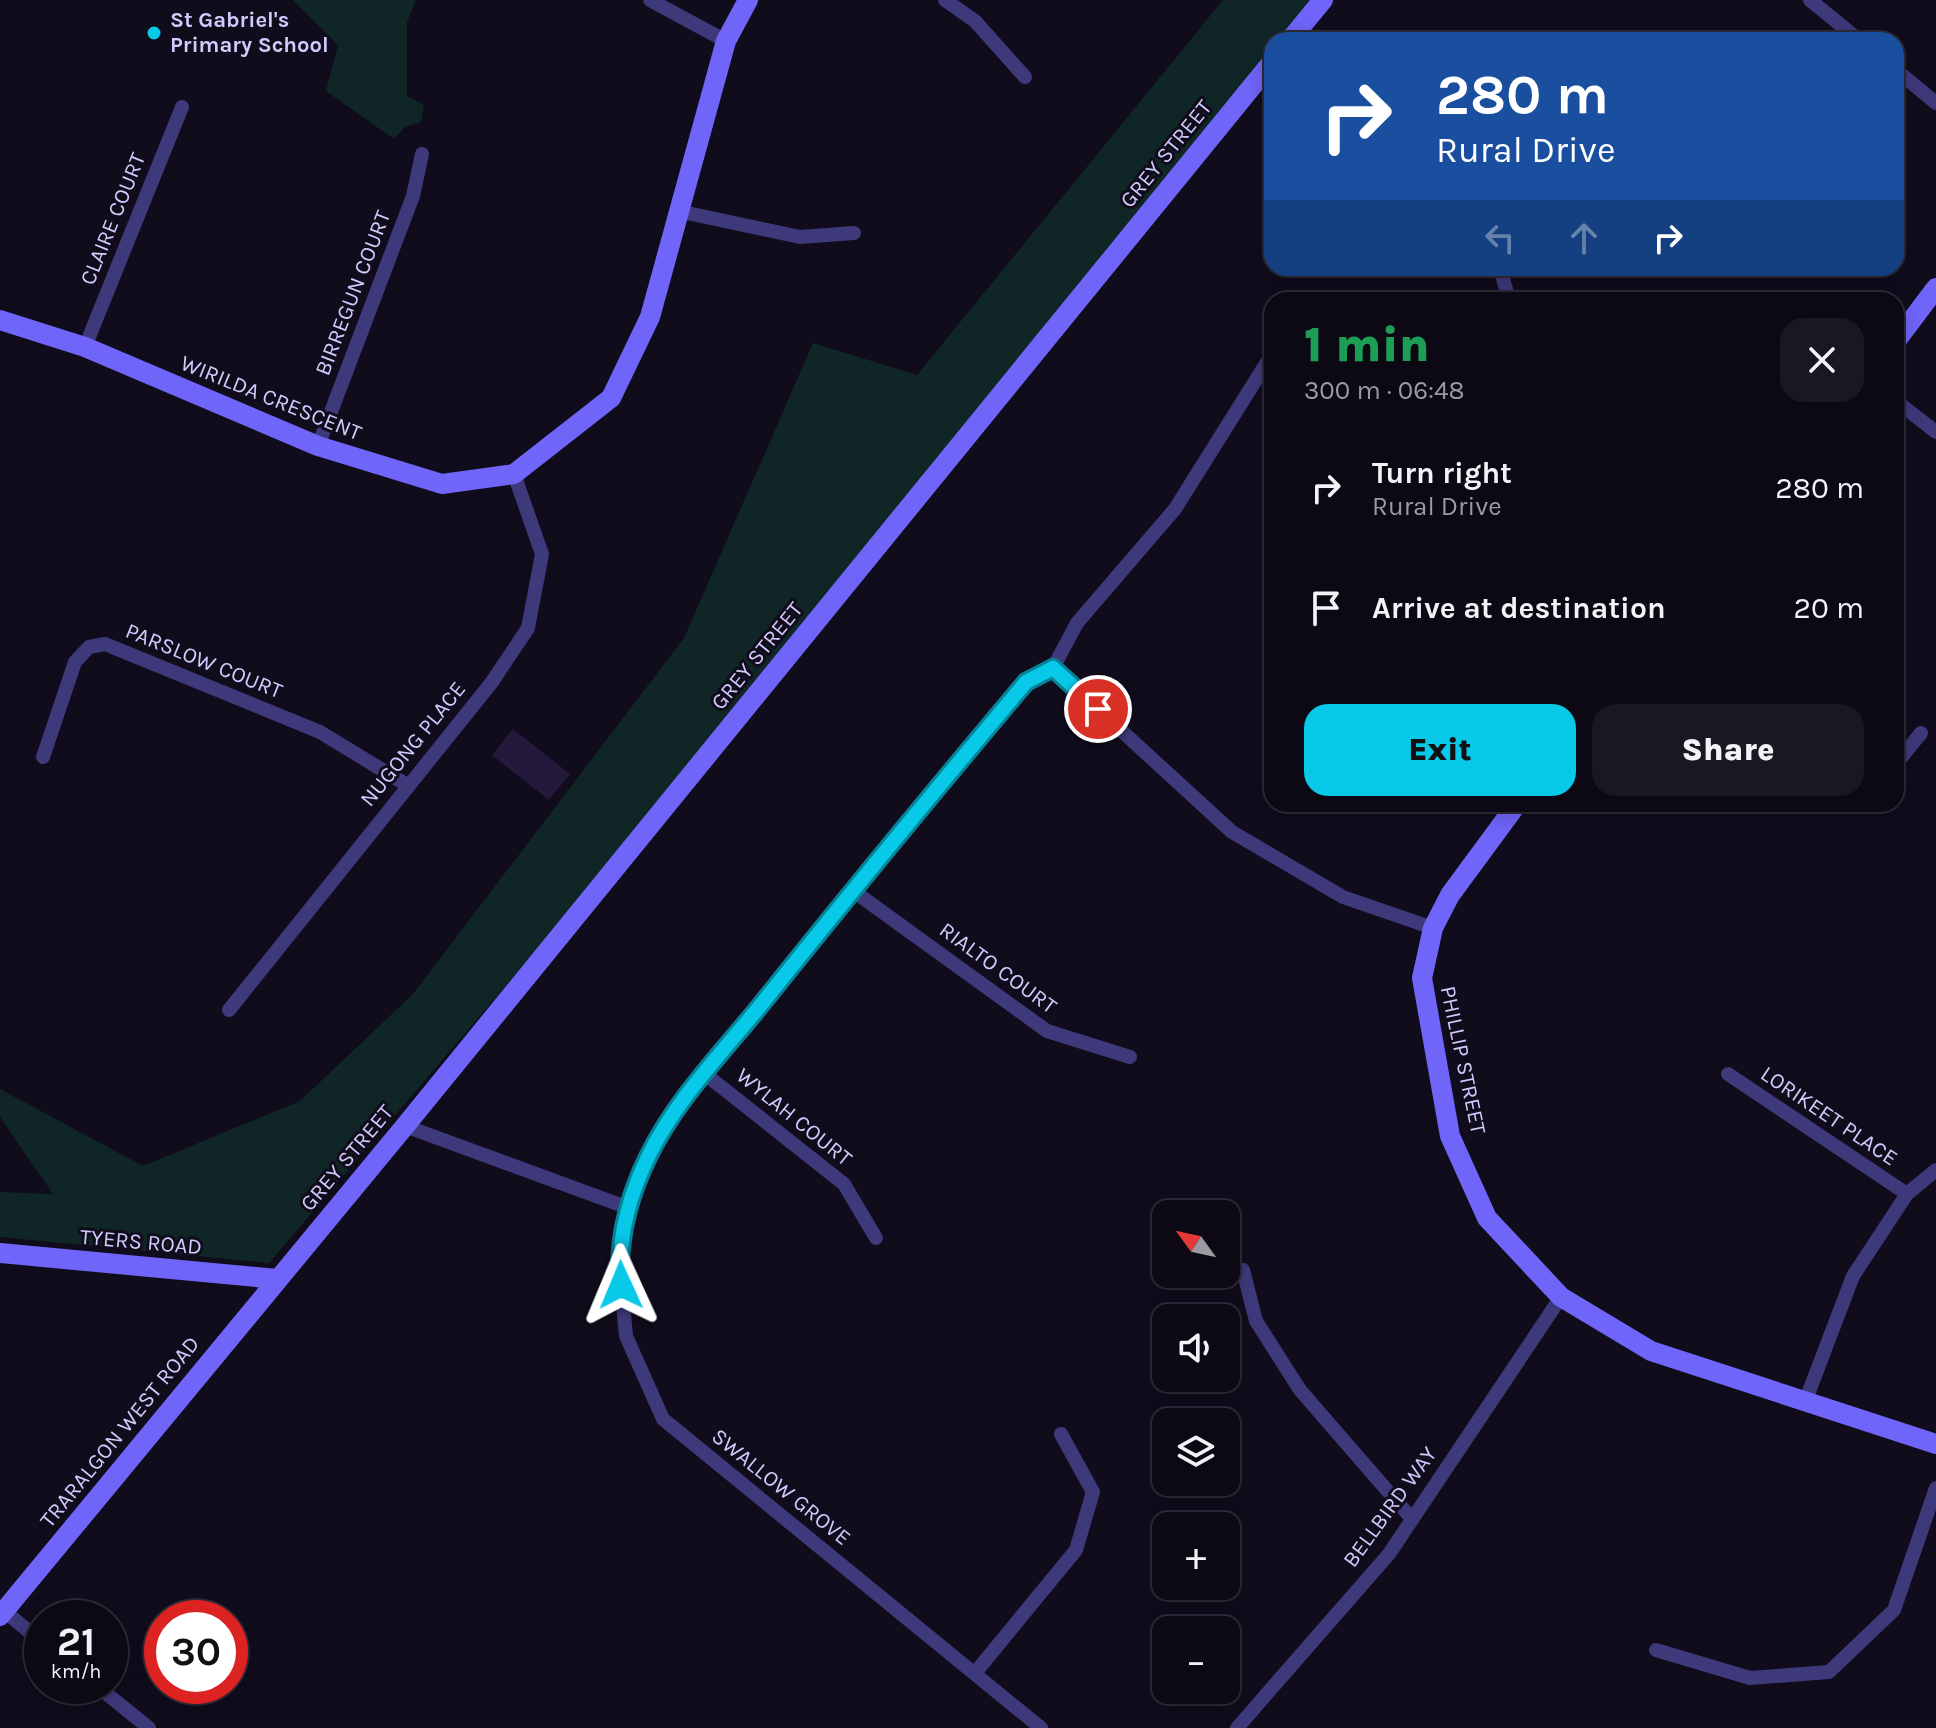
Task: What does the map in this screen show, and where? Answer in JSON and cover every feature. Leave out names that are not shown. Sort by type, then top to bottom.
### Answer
[{"type":"main road","points":[[514,474],[611,398],[650,317],[726,41],[748,0]]},
{"type":"main road","points":[[1297,32],[1323,0]]},
{"type":"main road","name":"GREY STREET","points":[[277,1279],[1264,72]]},
{"type":"main road","points":[[1904,330],[1936,288]]},
{"type":"main road","name":"WIRILDA CRESCENT","points":[[0,320],[85,347],[318,446],[442,484],[514,474]]},
{"type":"main road","name":"PHILLIP STREET","points":[[1511,812],[1450,895],[1433,928],[1422,978],[1450,1136],[1487,1218],[1561,1297],[1651,1351],[1936,1444]]},
{"type":"main road","name":"TYERS ROAD","points":[[0,1253],[277,1279]]},
{"type":"main road","name":"TRARALGON WEST ROAD","points":[[2,1614],[277,1279]]},
{"type":"street","points":[[650,0],[726,41]]},
{"type":"street","points":[[945,0],[975,21],[1025,77]]},
{"type":"street","points":[[1810,0],[1849,32]]},
{"type":"street","points":[[1904,77],[1936,103]]},
{"type":"street","name":"CLAIRE COURT","points":[[85,347],[182,107]]},
{"type":"street","name":"BIRREGUN COURT","points":[[318,446],[413,196],[422,154]]},
{"type":"street","points":[[678,211],[800,237],[854,233]]},
{"type":"street","points":[[1264,367],[1175,509],[1077,623],[1053,668],[1232,832],[1343,897],[1433,928]]},
{"type":"street","points":[[1904,407],[1936,432]]},
{"type":"street","name":"NUGONG PLACE","points":[[229,1010],[492,682],[528,628],[542,554],[514,474]]},
{"type":"street","name":"PARSLOW COURT","points":[[43,757],[75,662],[89,647],[105,644],[320,732],[407,785]]},
{"type":"street","name":"SWALLOW GROVE","points":[[1041,1728],[663,1419],[626,1336],[619,1260],[626,1207],[648,1156],[675,1108],[1026,682],[1053,668]]},
{"type":"street","points":[[1904,754],[1921,733]]},
{"type":"street","name":"RIALTO COURT","points":[[852,890],[1047,1031],[1130,1057]]},
{"type":"street","name":"WYLAH COURT","points":[[705,1074],[844,1184],[876,1238]]},
{"type":"street","name":"LORIKEET PLACE","points":[[1728,1074],[1907,1194]]},
{"type":"street","points":[[405,1126],[626,1207]]},
{"type":"street","points":[[1805,1402],[1853,1276],[1907,1194],[1936,1170]]},
{"type":"street","points":[[1243,1270],[1256,1321],[1300,1390],[1412,1519]]},
{"type":"street","name":"BELLBIRD WAY","points":[[1237,1728],[1389,1554],[1561,1297]]},
{"type":"street","points":[[975,1673],[1076,1550],[1093,1492],[1061,1434]]},
{"type":"street","points":[[1656,1650],[1750,1678],[1829,1672],[1894,1610],[1936,1488]]},
{"type":"street","points":[[2,1614],[24,1629]]},
{"type":"street","points":[[119,1704],[149,1728]]},
{"type":"green space","points":[[293,0],[416,0],[407,22],[407,96],[424,105],[421,122],[405,127],[394,139],[326,91],[338,45]]},
{"type":"green space","points":[[1223,0],[1312,0],[1286,32],[1264,32],[1264,59],[572,908],[269,1263],[0,1237],[0,1192],[53,1194],[0,1117],[0,1089],[143,1166],[300,1101],[413,994],[684,638],[813,343],[917,375]]},
{"type":"building","points":[[513,729],[570,774],[549,800],[492,755]]},
{"type":"place","name":"St Gabriel's Primary School","points":[[154,33]]},
{"type":"route","points":[[621,1285],[619,1260],[626,1207],[648,1156],[675,1108],[852,890],[1026,682],[1053,668],[1098,709]]}]
